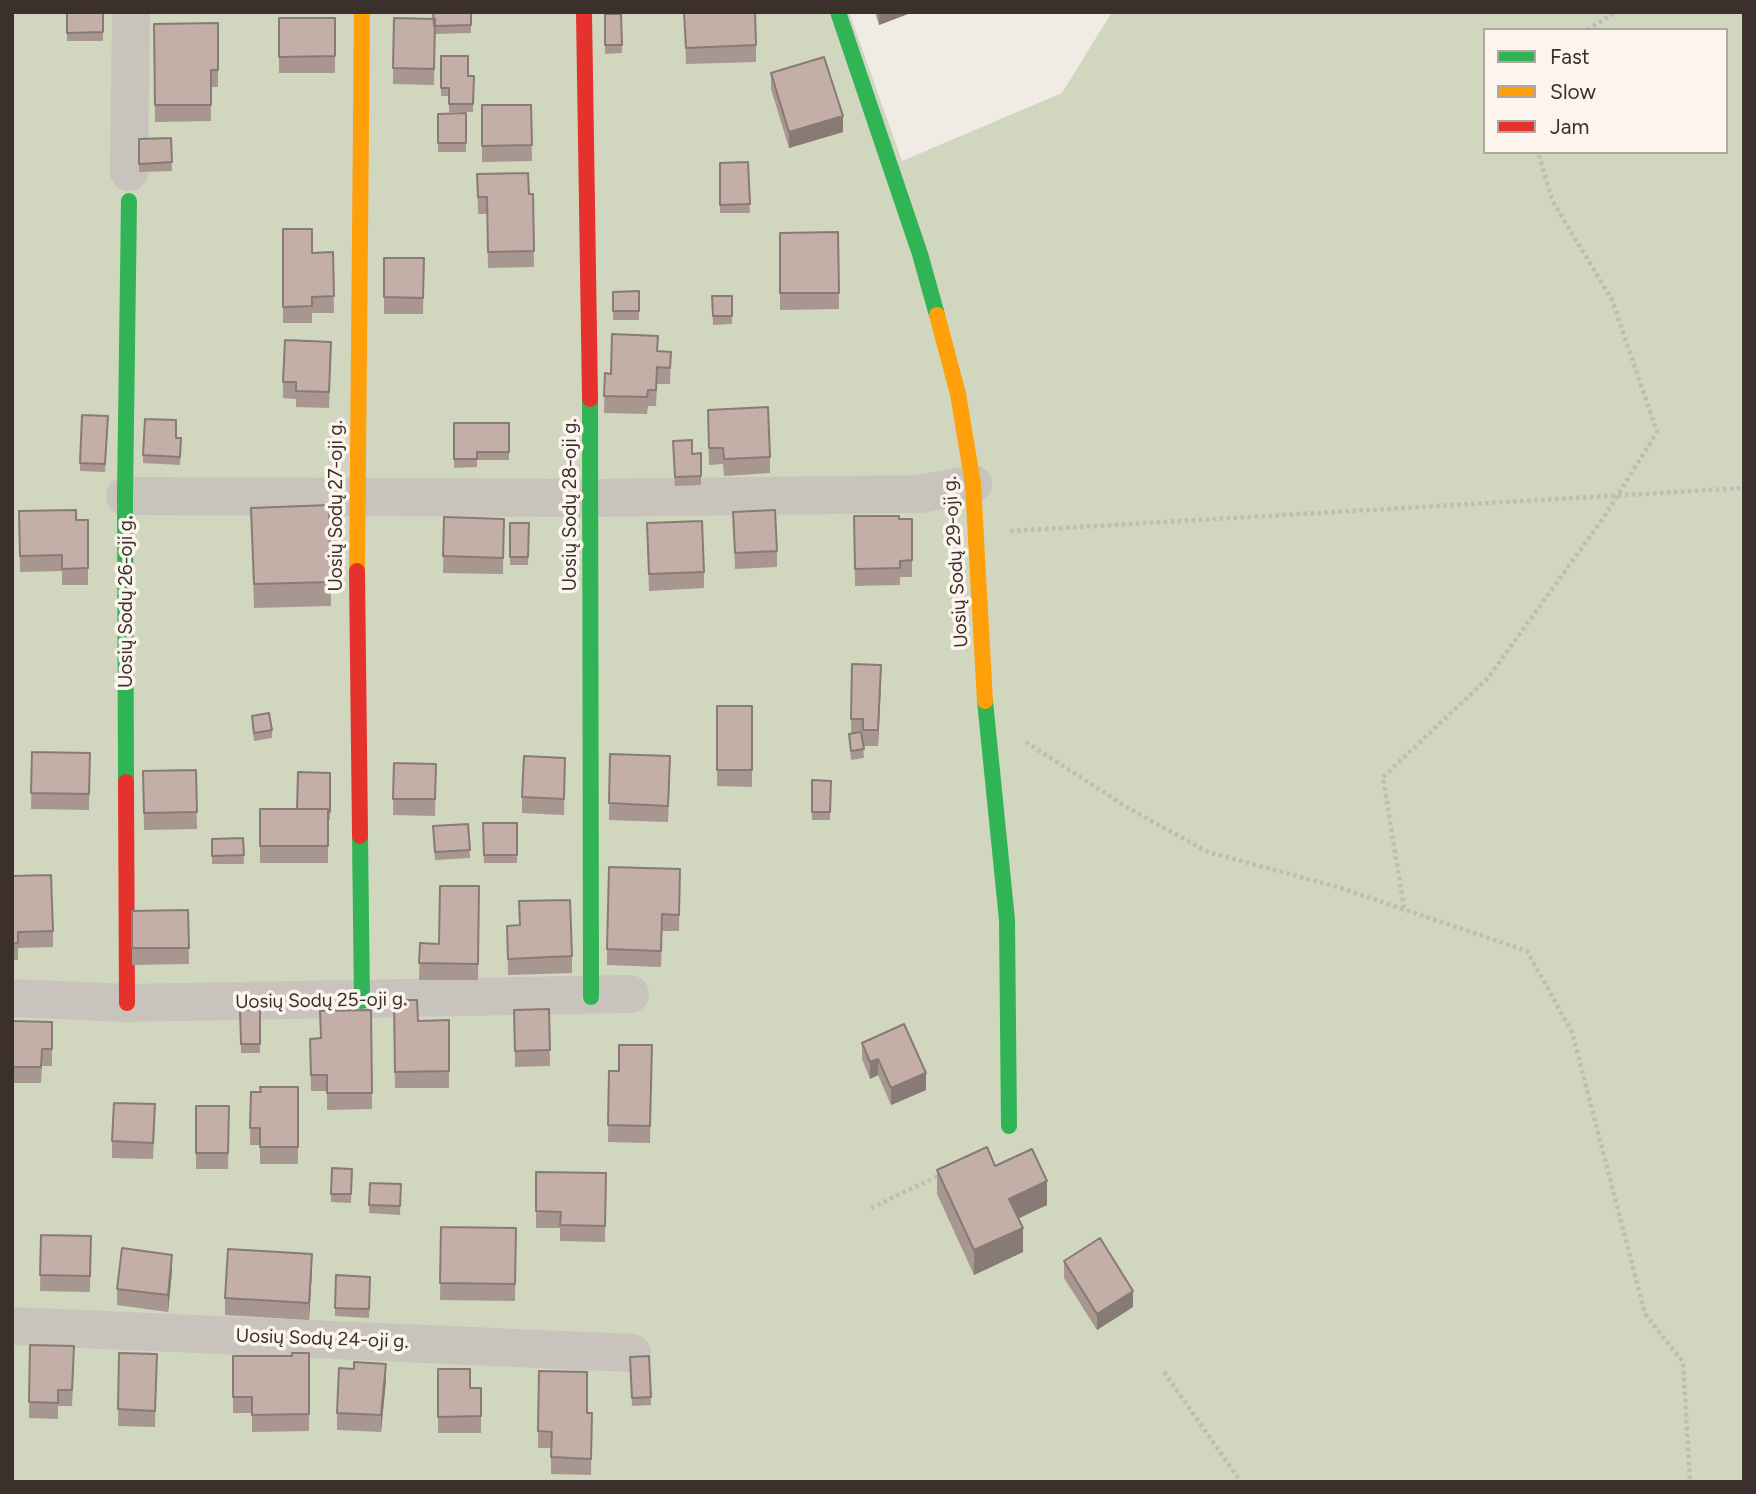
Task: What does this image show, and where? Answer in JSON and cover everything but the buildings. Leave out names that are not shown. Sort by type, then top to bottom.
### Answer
[{"type":"street","name":"Uosių Sodų 26-oji g.","points":[[127,1003],[125,496],[131,12]]},
{"type":"street","name":"Uosių Sodų 27-oji g.","points":[[362,12],[356,497],[362,1000]]},
{"type":"street","name":"Uosių Sodų 28-oji g.","points":[[584,12],[592,498],[591,997]]},
{"type":"street","name":"Uosių Sodų 29-oji g.","points":[[838,12],[920,254],[958,394],[973,484],[978,533],[986,716],[1007,920],[1009,1126]]},
{"type":"street","points":[[125,496],[592,498],[920,494],[973,484]]},
{"type":"street","name":"Uosių Sodų 25-oji g.","points":[[12,998],[127,1003],[591,997],[629,994]]},
{"type":"street","name":"Uosių Sodų 24-oji g.","points":[[12,1326],[632,1353]]},
{"type":"path","points":[[1590,28],[1615,12]]},
{"type":"path","points":[[1404,909],[1383,777],[1488,678],[1618,495],[1657,432],[1612,300],[1552,200],[1539,154]]},
{"type":"path","points":[[978,533],[1744,488]]},
{"type":"path","points":[[986,716],[1128,808],[1208,852],[1341,888],[1527,951],[1572,1032],[1645,1314],[1683,1362],[1690,1482]]},
{"type":"path","points":[[871,1208],[951,1169]]},
{"type":"path","points":[[1164,1372],[1241,1482]]},
{"type":"green space","points":[[12,12],[849,12],[902,161],[1062,93],[1112,12],[1744,12],[1744,1482],[12,1482]]},
{"type":"traffic: fast","points":[[838,12],[920,254],[937,315]]},
{"type":"traffic: fast","points":[[126,782],[125,496],[129,201]]},
{"type":"traffic: fast","points":[[590,399],[591,997]]},
{"type":"traffic: fast","points":[[985,701],[1007,920],[1009,1126]]},
{"type":"traffic: fast","points":[[360,836],[362,1001]]},
{"type":"traffic: slow","points":[[357,571],[362,12]]},
{"type":"traffic: slow","points":[[937,315],[958,394],[973,484],[985,701]]},
{"type":"traffic: jam","points":[[584,12],[590,399]]},
{"type":"traffic: jam","points":[[357,571],[360,836]]},
{"type":"traffic: jam","points":[[126,782],[127,1003]]}]
